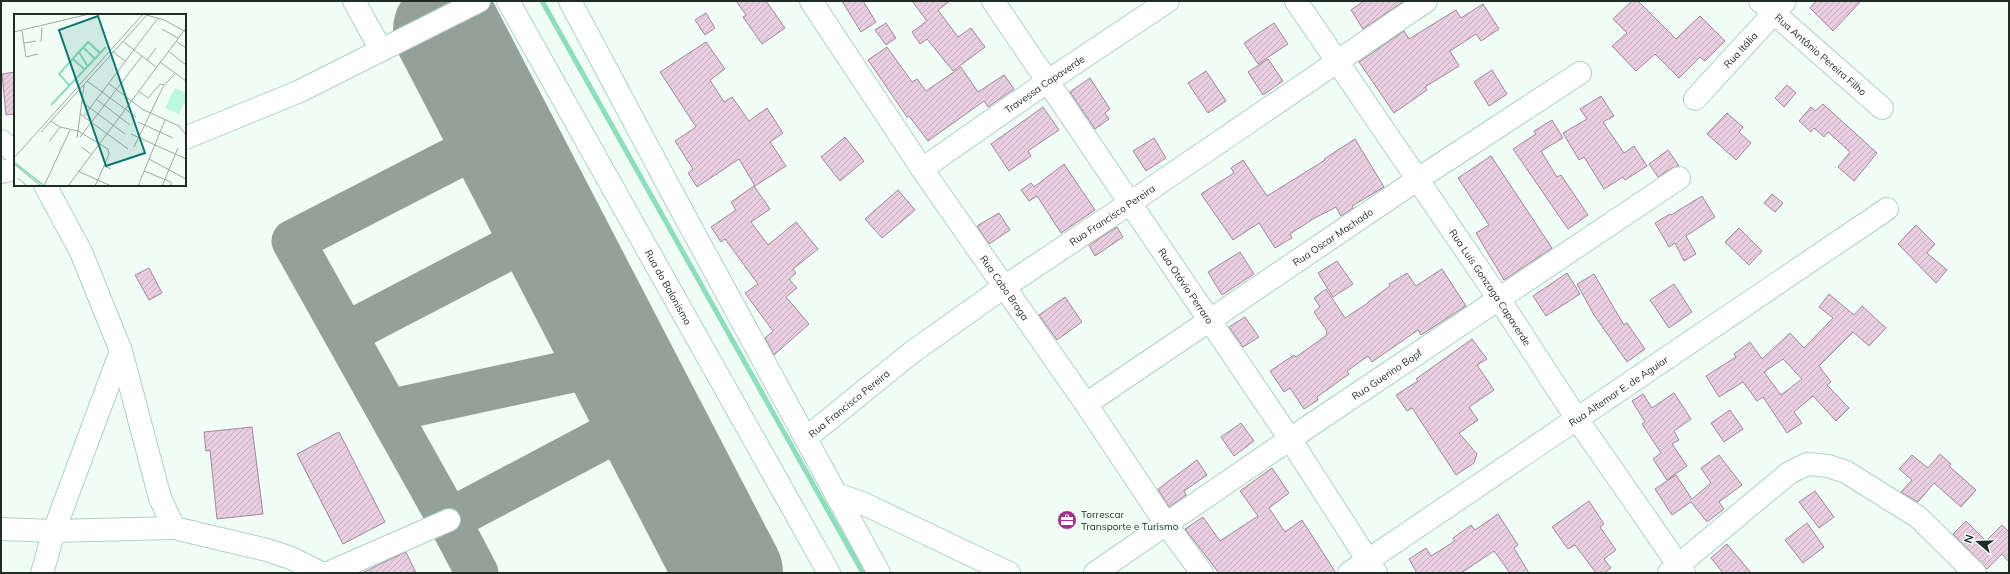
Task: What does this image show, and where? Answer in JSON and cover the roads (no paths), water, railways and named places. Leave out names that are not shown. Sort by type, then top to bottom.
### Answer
[{"type":"street","points":[[354,1],[381,50]]},
{"type":"street","points":[[186,138],[298,92],[479,1]]},
{"type":"street","name":"Rua do Balonismo","points":[[508,1],[829,573]]},
{"type":"street","points":[[570,1],[676,200],[879,573]]},
{"type":"street","name":"Rua Cabo Braga","points":[[811,1],[922,169],[1086,404],[1166,524],[1202,573]]},
{"type":"street","name":"Rua Otávio Perraro","points":[[993,1],[1290,439],[1372,567]]},
{"type":"street","name":"Travessa Capaverde","points":[[922,169],[1048,81],[1168,1]]},
{"type":"street","name":"Rua Luís Gonzaga Capaverde","points":[[1296,1],[1499,299],[1677,570]]},
{"type":"street","name":"Rua Francisco Pereira","points":[[806,438],[911,353],[1004,287],[1426,1]]},
{"type":"street","name":"Rua Itália","points":[[1695,99],[1773,5]]},
{"type":"street","name":"Rua Antônio Pereira Filho","points":[[1773,5],[1882,108]]},
{"type":"street","name":"Rua Oscar Machado","points":[[1086,404],[1418,179],[1580,73]]},
{"type":"street","points":[[1,141],[14,151]]},
{"type":"street","points":[[1,172],[14,169]]},
{"type":"street","name":"Rua Guerino Bopf","points":[[1095,573],[1290,439],[1679,178]]},
{"type":"street","points":[[46,186],[81,252],[122,351],[160,498],[174,528]]},
{"type":"street","name":"Rua Altemar E. de Aguiar","points":[[1349,573],[1372,567],[1577,419],[1887,210]]},
{"type":"street","points":[[42,573],[54,531],[122,351]]},
{"type":"street","points":[[1677,570],[1789,473],[1807,464],[1817,464],[1846,472],[1918,517],[1975,573]]},
{"type":"street","points":[[836,494],[862,504],[1010,573]]},
{"type":"street","points":[[328,573],[449,520]]},
{"type":"street","points":[[1,529],[54,531],[174,528],[267,550],[291,558],[321,573]]},
{"type":"waterway","points":[[542,1],[863,573]]},
{"type":"place","name":"Torrescar Transporte e Turismo","points":[[1067,520]]}]
